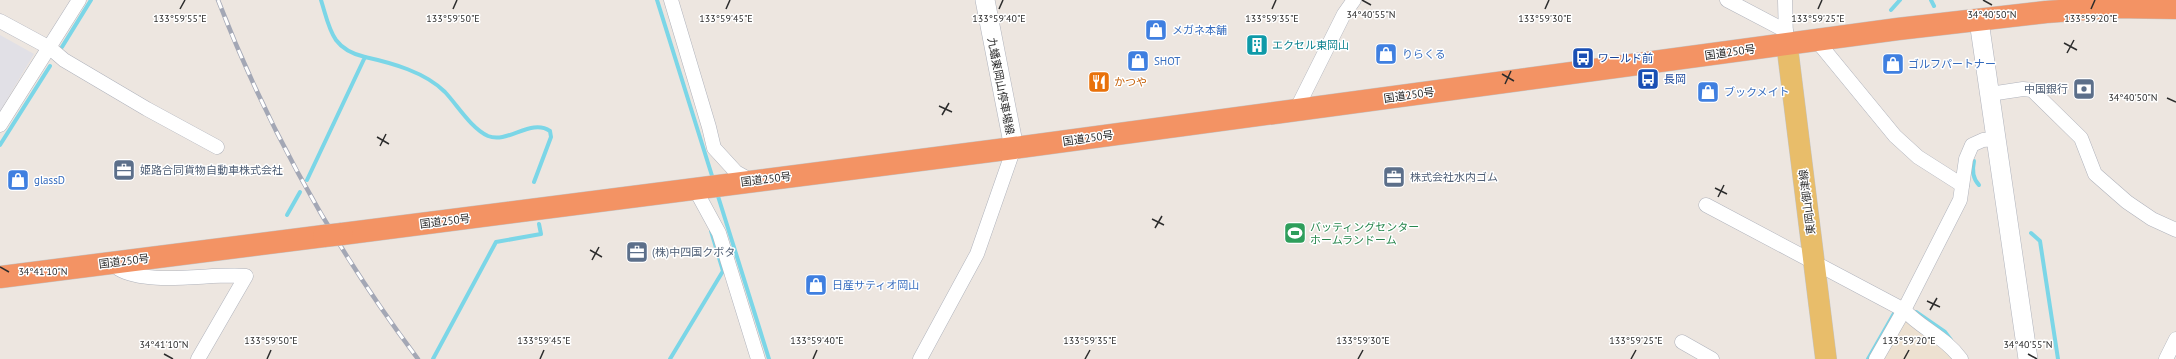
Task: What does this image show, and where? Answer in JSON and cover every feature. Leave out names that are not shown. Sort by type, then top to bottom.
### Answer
[{"type":"highway","name":"国道250号","points":[[0,277],[1014,148],[1296,110],[1786,38],[1817,41],[1979,21],[2038,6],[2176,8]]},
{"type":"main road","name":"東岡山御津線","points":[[1786,38],[1826,359]]},
{"type":"street","points":[[0,125],[79,0]]},
{"type":"street","points":[[671,0],[710,127],[714,148],[736,172],[752,181]]},
{"type":"street","name":"九蟠東岡山停車場線","points":[[985,0],[1014,148]]},
{"type":"street","points":[[1296,110],[1344,14],[1354,0]]},
{"type":"street","points":[[1727,0],[1786,38],[1787,19],[1785,0]]},
{"type":"street","points":[[0,21],[50,48],[77,67],[217,147]]},
{"type":"street","points":[[1979,21],[2028,359]]},
{"type":"street","points":[[1817,41],[1895,136],[1918,157],[1962,185]]},
{"type":"street","points":[[1990,94],[2023,89],[2032,90],[2081,138],[2095,174],[2127,202],[2152,219],[2176,230]]},
{"type":"street","points":[[1876,359],[1904,310],[1960,200],[1966,159],[1972,145],[1983,140],[1996,139]]},
{"type":"street","points":[[920,359],[977,254],[1014,148]]},
{"type":"street","points":[[698,188],[719,232],[758,359]]},
{"type":"street","points":[[1706,205],[1814,264],[1904,310],[1914,320],[1941,338],[1961,359]]},
{"type":"street","points":[[116,262],[119,269],[129,275],[193,278],[232,275],[246,276],[198,359]]},
{"type":"street","points":[[2166,359],[2176,339]]},
{"type":"street","points":[[1682,342],[1712,359]]},
{"type":"shaded area","points":[[0,35],[34,54],[0,111]]},
{"type":"shaded area","points":[[1906,319],[1957,359],[1881,359]]},
{"type":"waterway","points":[[62,47],[91,0]]},
{"type":"waterway","points":[[307,180],[365,57],[345,49],[339,43],[330,29],[321,0]]},
{"type":"waterway","points":[[657,0],[713,179]]},
{"type":"waterway","points":[[1891,10],[1900,0]]},
{"type":"waterway","points":[[1931,0],[1934,6]]},
{"type":"waterway","points":[[365,57],[397,65],[428,79],[445,92],[476,128],[488,136],[496,138],[503,137],[535,127],[550,131],[551,137],[534,182]]},
{"type":"waterway","points":[[0,145],[50,66]]},
{"type":"waterway","points":[[1974,161],[1973,174],[1979,185]]},
{"type":"waterway","points":[[287,215],[300,192]]},
{"type":"waterway","points":[[717,193],[769,359]]},
{"type":"waterway","points":[[433,359],[496,242],[541,234],[539,224]]},
{"type":"waterway","points":[[670,359],[723,271],[711,231]]},
{"type":"waterway","points":[[2031,233],[2040,241],[2058,359]]},
{"type":"waterway","points":[[1868,359],[1896,310]]},
{"type":"waterway","points":[[1916,312],[1945,332],[1951,340]]},
{"type":"railway","points":[[218,0],[259,95],[281,141],[306,187],[331,231],[359,275],[418,359]]},
{"type":"place","name":"メガネ本舗","points":[[1156,30]]},
{"type":"place","name":"エクセル東岡山","points":[[1257,45]]},
{"type":"place","name":"りらくる","points":[[1386,54]]},
{"type":"place","name":"ワールド前","points":[[1583,58]]},
{"type":"place","name":"SHOT","points":[[1138,61]]},
{"type":"place","name":"ゴルフパートナー","points":[[1893,64]]},
{"type":"place","name":"長岡","points":[[1648,79]]},
{"type":"place","name":"かつや","points":[[1099,82]]},
{"type":"place","name":"中国銀行","points":[[2084,89]]},
{"type":"place","name":"ブックメイト","points":[[1708,92]]},
{"type":"place","name":"姫路合同貨物自動車株式会社","points":[[124,170]]},
{"type":"place","name":"株式会社水内ゴム","points":[[1394,177]]},
{"type":"place","name":"glassD","points":[[18,180]]},
{"type":"place","name":"バッティングセンター ホームランドーム","points":[[1295,233]]},
{"type":"place","name":"(株)中四国クボタ","points":[[637,252]]},
{"type":"place","name":"日産サティオ岡山","points":[[816,285]]}]
